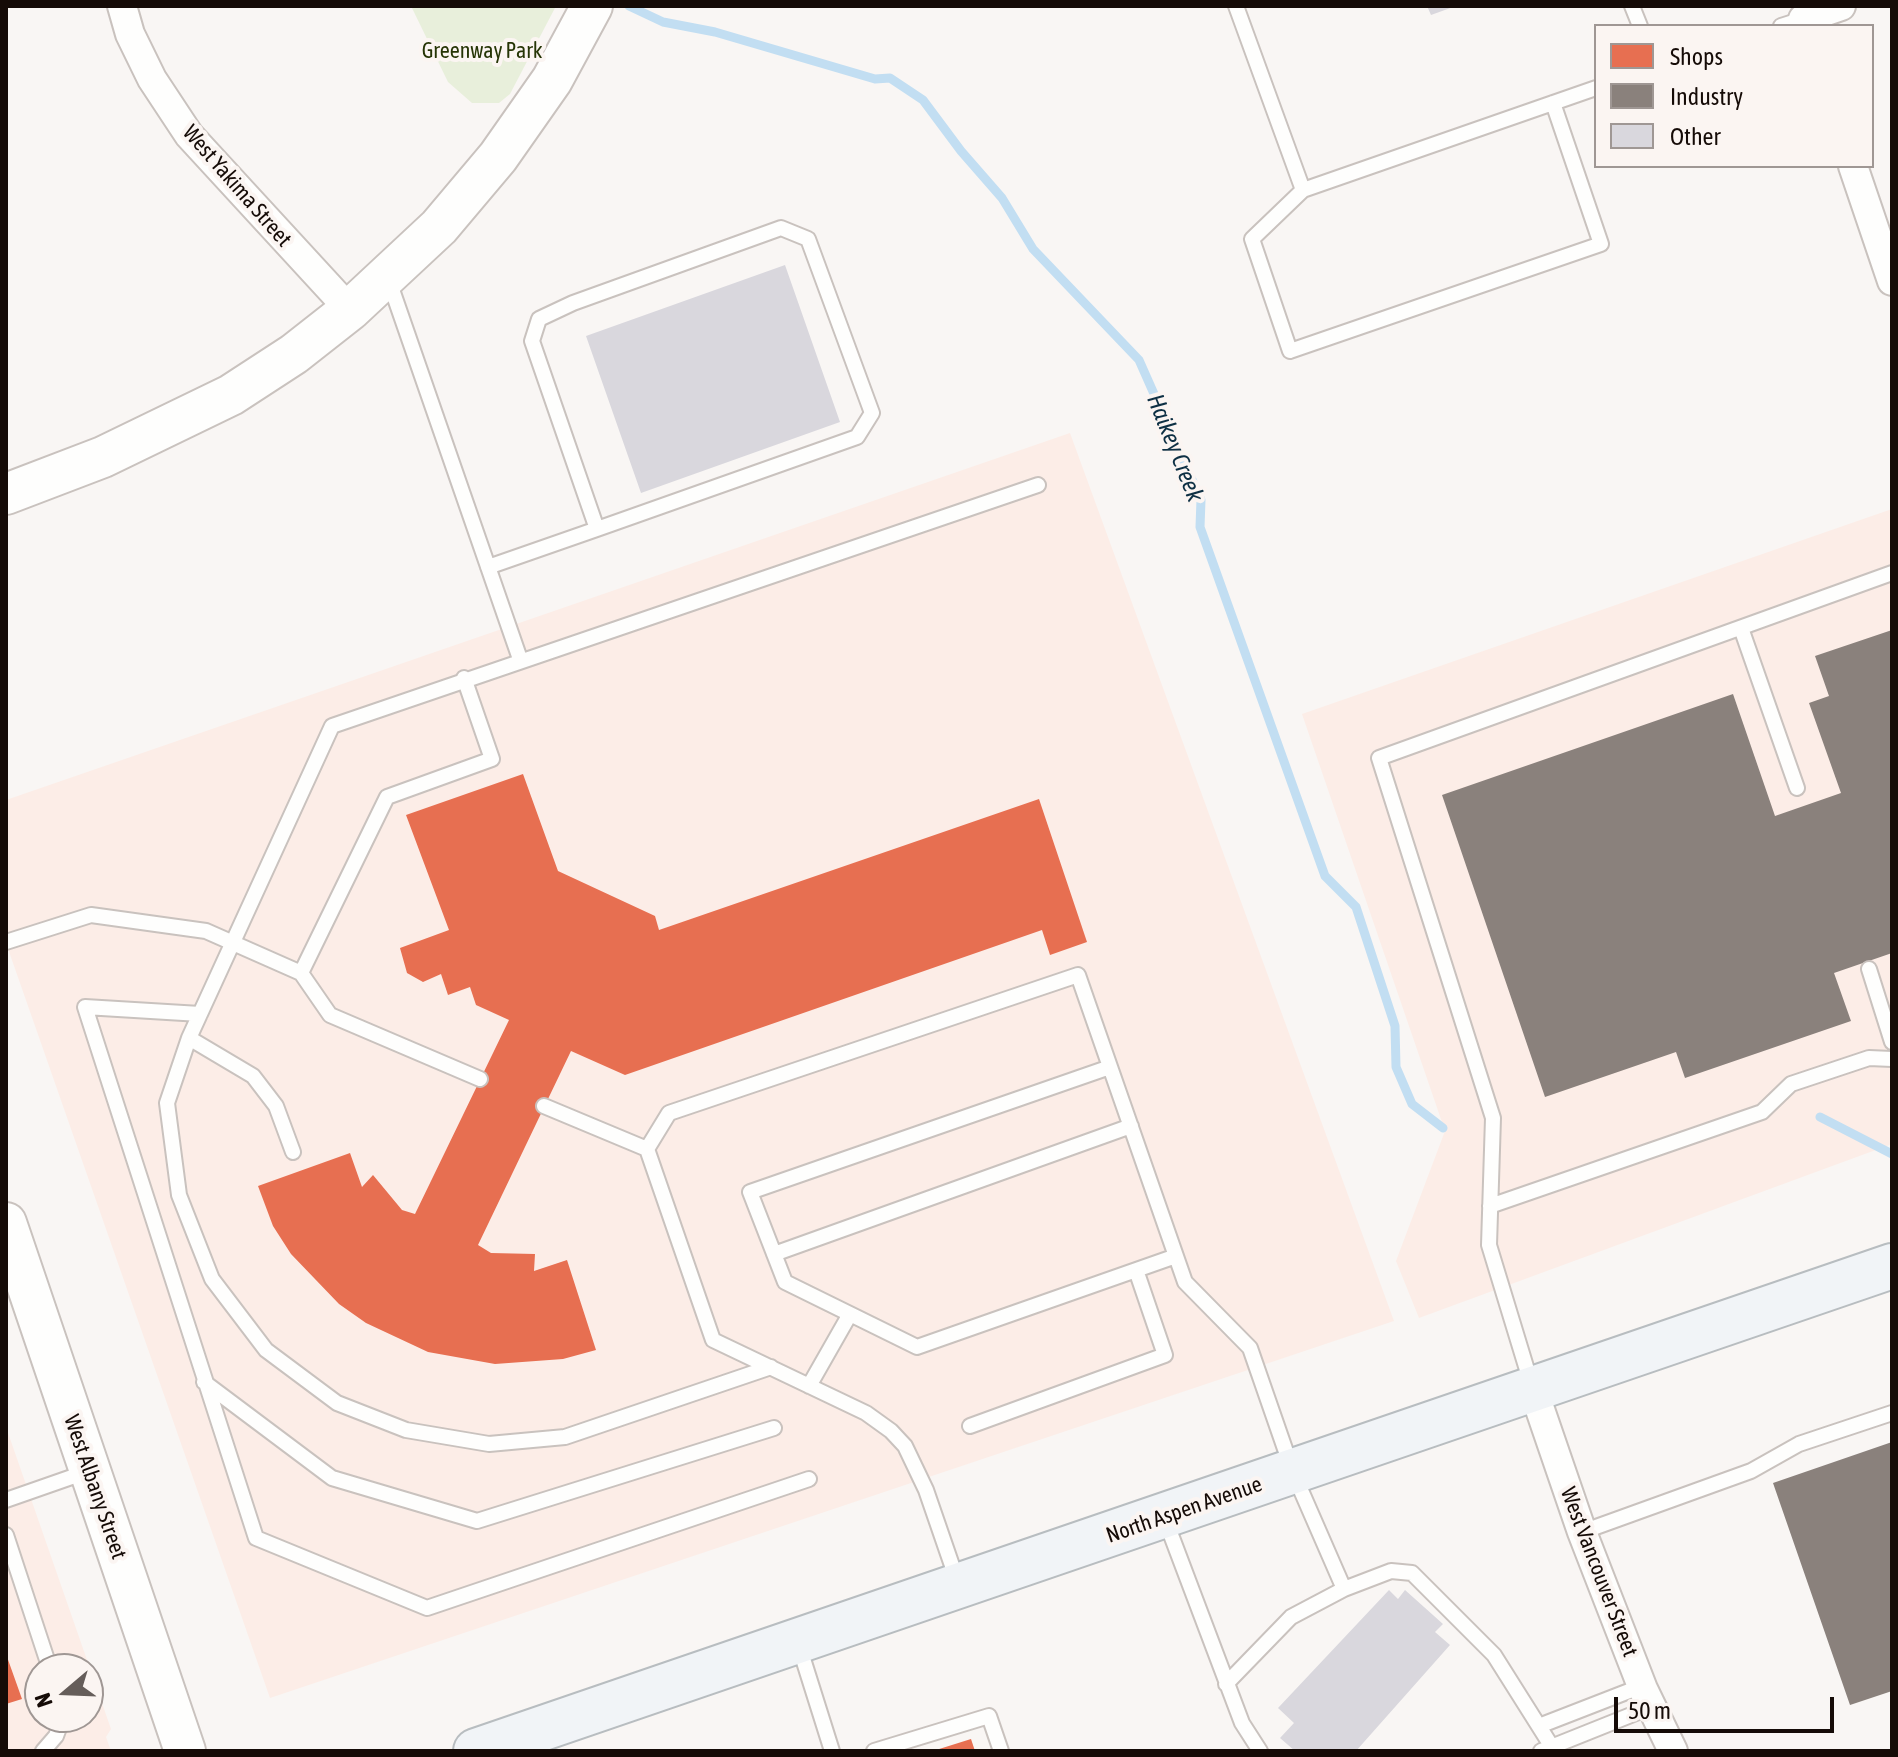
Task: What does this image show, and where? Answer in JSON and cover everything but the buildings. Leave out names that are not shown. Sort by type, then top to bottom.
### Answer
[{"type":"main road","name":"North Aspen Avenue","points":[[476,1751],[550,1733],[798,1642],[1892,1266]]},
{"type":"street","name":"West Yakima Street","points":[[122,6],[130,34],[152,79],[189,135],[350,310]]},
{"type":"street","points":[[6,494],[114,452],[231,395],[294,354],[350,310],[439,227],[498,157],[552,80],[592,6]]},
{"type":"street","points":[[1797,19],[1841,6]]},
{"type":"street","points":[[1854,168],[1892,281]]},
{"type":"street","name":"West Albany Street","points":[[6,1223],[185,1751]]},
{"type":"street","name":"West Vancouver Street","points":[[1533,1389],[1582,1532],[1646,1697],[1673,1751]]},
{"type":"lane","points":[[1236,6],[1303,190]]},
{"type":"lane","points":[[1553,103],[1601,244],[1290,351],[1252,239],[1303,190],[1594,89]]},
{"type":"lane","points":[[488,567],[597,529],[857,437],[872,413],[808,239],[781,228],[573,303],[539,319],[532,341],[597,529]]},
{"type":"lane","points":[[388,277],[520,659]]},
{"type":"lane","points":[[771,1367],[565,1437],[504,1443],[489,1444],[406,1430],[337,1403],[266,1350],[212,1279],[179,1195],[167,1103],[189,1038],[332,726],[464,678],[1038,485]]},
{"type":"lane","points":[[1533,1389],[1489,1245],[1493,1118],[1379,758],[1892,573]]},
{"type":"lane","points":[[1741,628],[1797,788]]},
{"type":"lane","points":[[301,973],[387,797],[492,759],[464,678]]},
{"type":"lane","points":[[6,942],[91,915],[206,931],[301,973],[330,1015],[480,1079]]},
{"type":"lane","points":[[1869,969],[1892,1042]]},
{"type":"lane","points":[[647,1149],[669,1113],[1078,975],[1185,1282],[1250,1348],[1293,1472],[1344,1589]]},
{"type":"lane","points":[[200,1014],[85,1007],[256,1538],[427,1608],[809,1479]]},
{"type":"lane","points":[[189,1038],[253,1076],[276,1106],[293,1152]]},
{"type":"lane","points":[[1490,1206],[1762,1112],[1791,1084],[1869,1058],[1892,1059]]},
{"type":"lane","points":[[1110,1067],[750,1192],[785,1282],[917,1347],[1176,1256]]},
{"type":"lane","points":[[544,1106],[647,1149],[713,1340],[866,1413],[905,1446],[926,1490],[959,1588]]},
{"type":"lane","points":[[774,1254],[1131,1126]]},
{"type":"lane","points":[[970,1426],[1165,1355],[1136,1270]]},
{"type":"lane","points":[[809,1386],[850,1314]]},
{"type":"lane","points":[[204,1382],[332,1478],[477,1521],[774,1428]]},
{"type":"lane","points":[[1582,1532],[1751,1471],[1799,1444],[1892,1413]]},
{"type":"lane","points":[[6,1500],[90,1471]]},
{"type":"lane","points":[[1164,1517],[1226,1684],[1247,1734],[1260,1751]]},
{"type":"lane","points":[[6,1535],[45,1653]]},
{"type":"lane","points":[[1226,1684],[1291,1617],[1344,1589],[1391,1571],[1412,1573],[1494,1655],[1539,1726],[1547,1749],[1646,1697]]},
{"type":"lane","points":[[798,1642],[832,1751]]},
{"type":"lane","points":[[1539,1726],[1646,1697]]},
{"type":"lane","points":[[874,1751],[989,1716],[1001,1751]]},
{"type":"lane","points":[[43,1751],[57,1733]]},
{"type":"shaded area","points":[[1070,433],[1394,1321],[270,1698],[6,943],[6,800]]},
{"type":"shaded area","points":[[1892,509],[1892,1144],[1419,1318],[1396,1261],[1445,1131],[1302,714]]},
{"type":"shaded area","points":[[6,1427],[85,1653],[24,1653],[24,1733],[104,1733],[104,1709],[111,1729],[106,1737],[111,1751],[6,1751]]},
{"type":"green space","name":"Greenway Park","points":[[411,6],[556,6],[510,94],[499,103],[472,103],[448,82]]},
{"type":"waterway","name":"Haikey Creek","points":[[629,6],[663,22],[715,32],[875,79],[890,78],[923,100],[961,151],[1002,198],[1033,249],[1139,360],[1201,500],[1200,527],[1325,876],[1356,907],[1395,1026],[1396,1067],[1412,1104],[1443,1128]]},
{"type":"waterway","name":"Haikey Creek","points":[[1820,1117],[1892,1154]]}]
